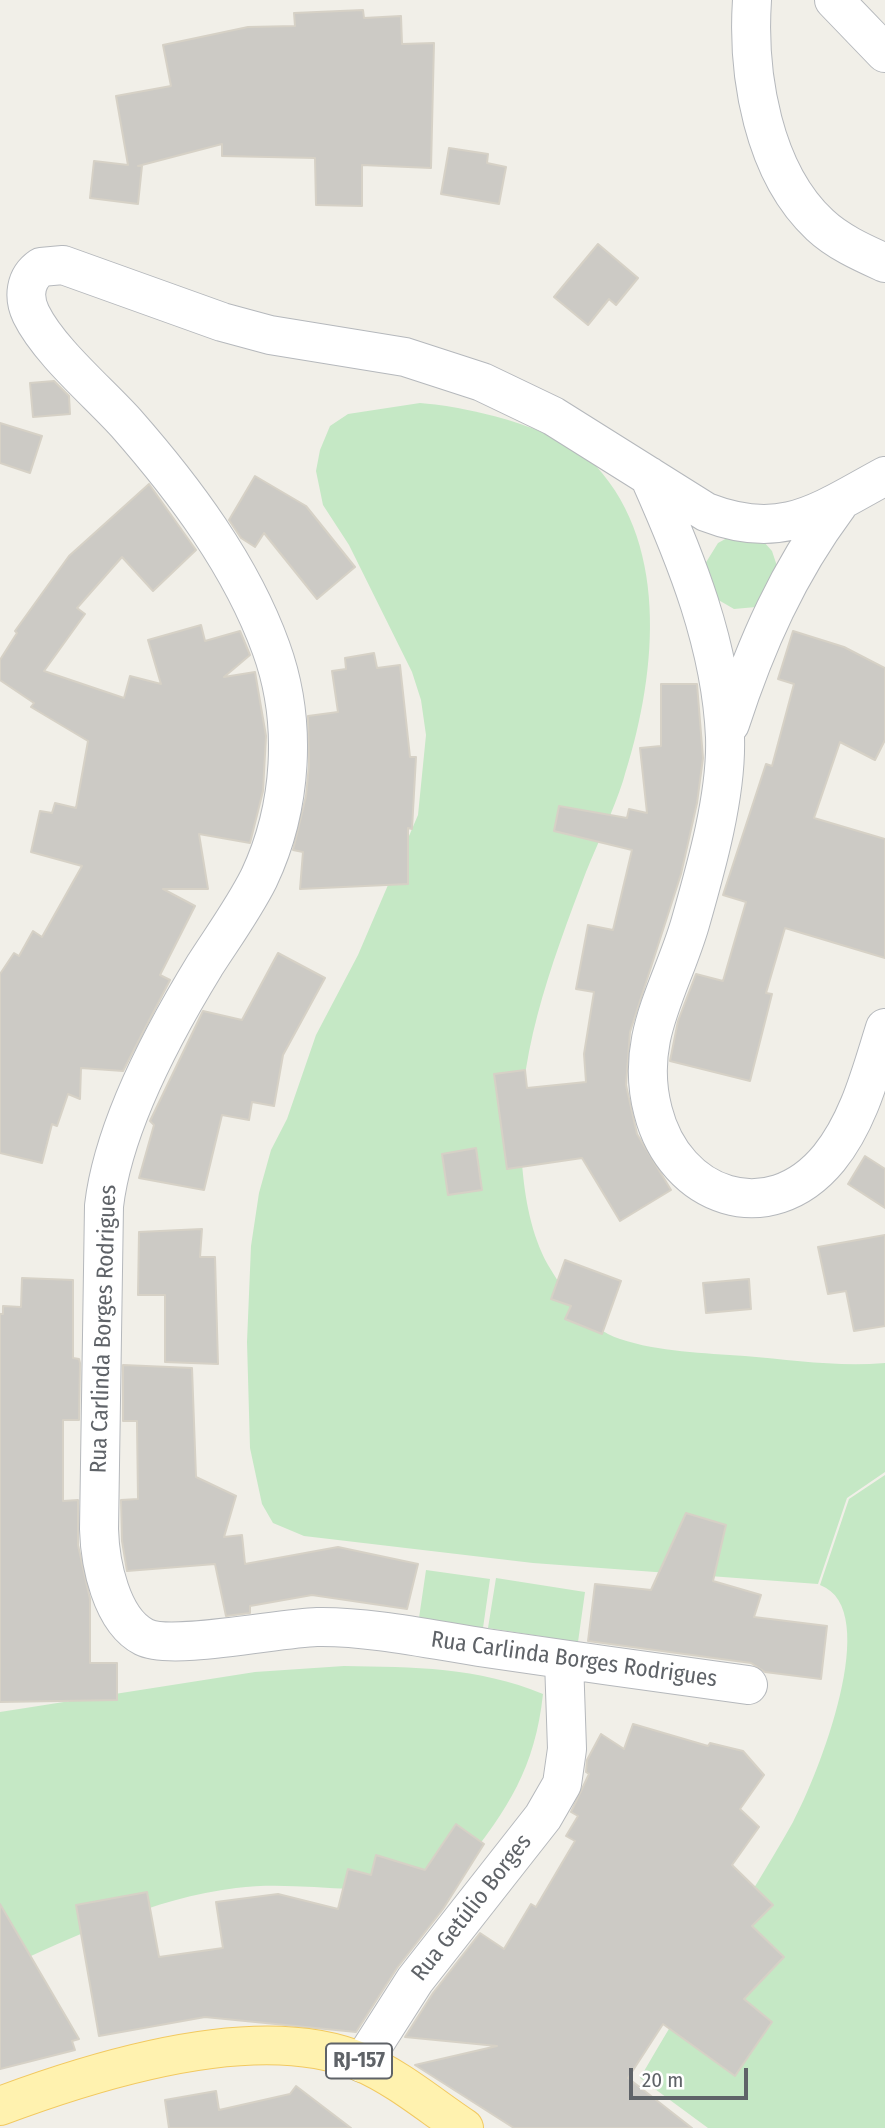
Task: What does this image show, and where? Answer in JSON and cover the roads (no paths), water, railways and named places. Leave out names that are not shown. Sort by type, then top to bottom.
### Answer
[{"type":"main road","name":"RJ-157","points":[[0,2106],[84,2077],[237,2047],[293,2045],[318,2049],[362,2063],[464,2128]]},
{"type":"street","points":[[752,0],[753,51],[760,100],[771,147],[784,178],[799,202],[821,226],[885,263]]},
{"type":"street","points":[[834,0],[885,52]]},
{"type":"street","name":"Rua Carlinda Borges Rodrigues","points":[[748,1685],[564,1674],[330,1627],[267,1631],[189,1642],[154,1641],[142,1636],[131,1625],[104,1577],[100,1552],[100,1507],[103,1218],[107,1180],[125,1128],[169,1027],[258,879],[284,805],[287,736],[279,675],[271,648],[236,574],[196,511],[127,424],[37,325],[26,298],[27,283],[41,267],[63,265],[222,322],[270,335],[427,363],[528,402],[706,512],[731,521],[772,524],[803,518],[859,492]]},
{"type":"street","points":[[649,476],[697,594],[713,647],[725,739],[722,782],[702,879],[689,927],[653,1021],[648,1055],[653,1111],[672,1156],[694,1180],[706,1188],[747,1198],[782,1192],[810,1177],[830,1157],[848,1129],[866,1087],[885,1028]]},
{"type":"street","points":[[725,739],[762,633],[802,556],[859,492]]},
{"type":"street","name":"Rua Getúlio Borges","points":[[362,2063],[415,1980],[548,1809],[562,1784],[567,1749],[564,1674]]}]
